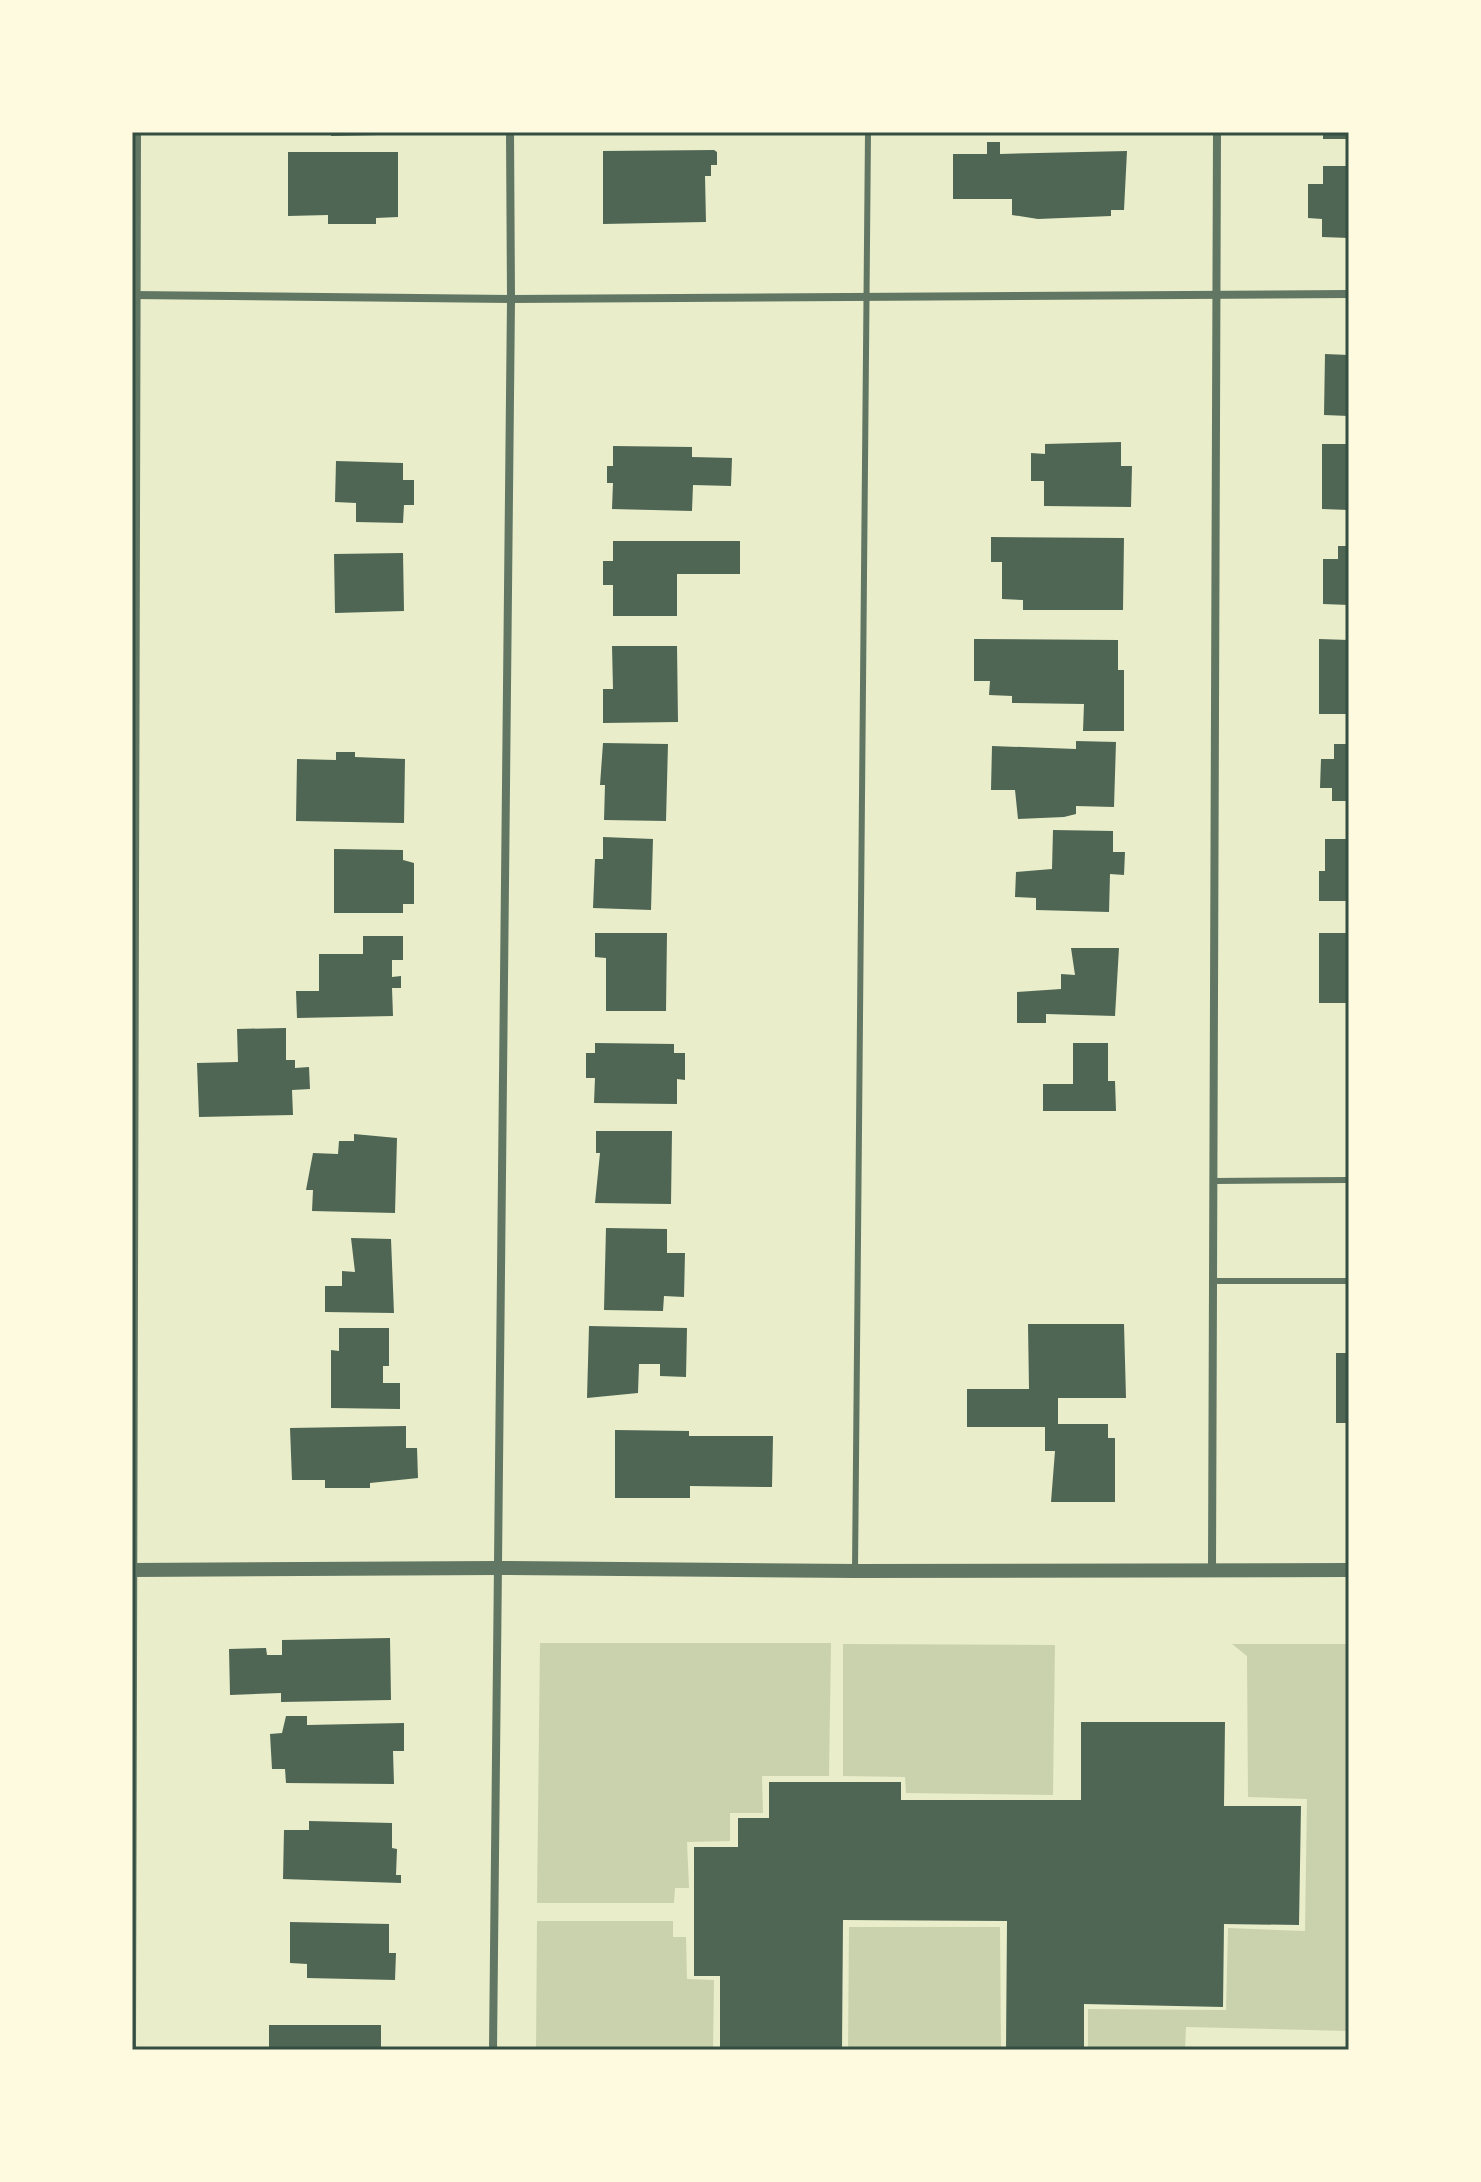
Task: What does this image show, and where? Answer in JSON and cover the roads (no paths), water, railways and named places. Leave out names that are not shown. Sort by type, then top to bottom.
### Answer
[{"type":"street","points":[[493,2050],[511,299],[510,132]]},
{"type":"street","points":[[1212,1571],[1217,132]]},
{"type":"street","points":[[134,295],[511,299],[1349,294]]},
{"type":"street","points":[[134,1570],[1349,1570]]},
{"type":"lane","points":[[133,2050],[134,295],[138,132]]},
{"type":"lane","points":[[855,1571],[868,132]]},
{"type":"lane","points":[[1215,1181],[1349,1180]]},
{"type":"lane","points":[[1214,1281],[1349,1281]]}]
